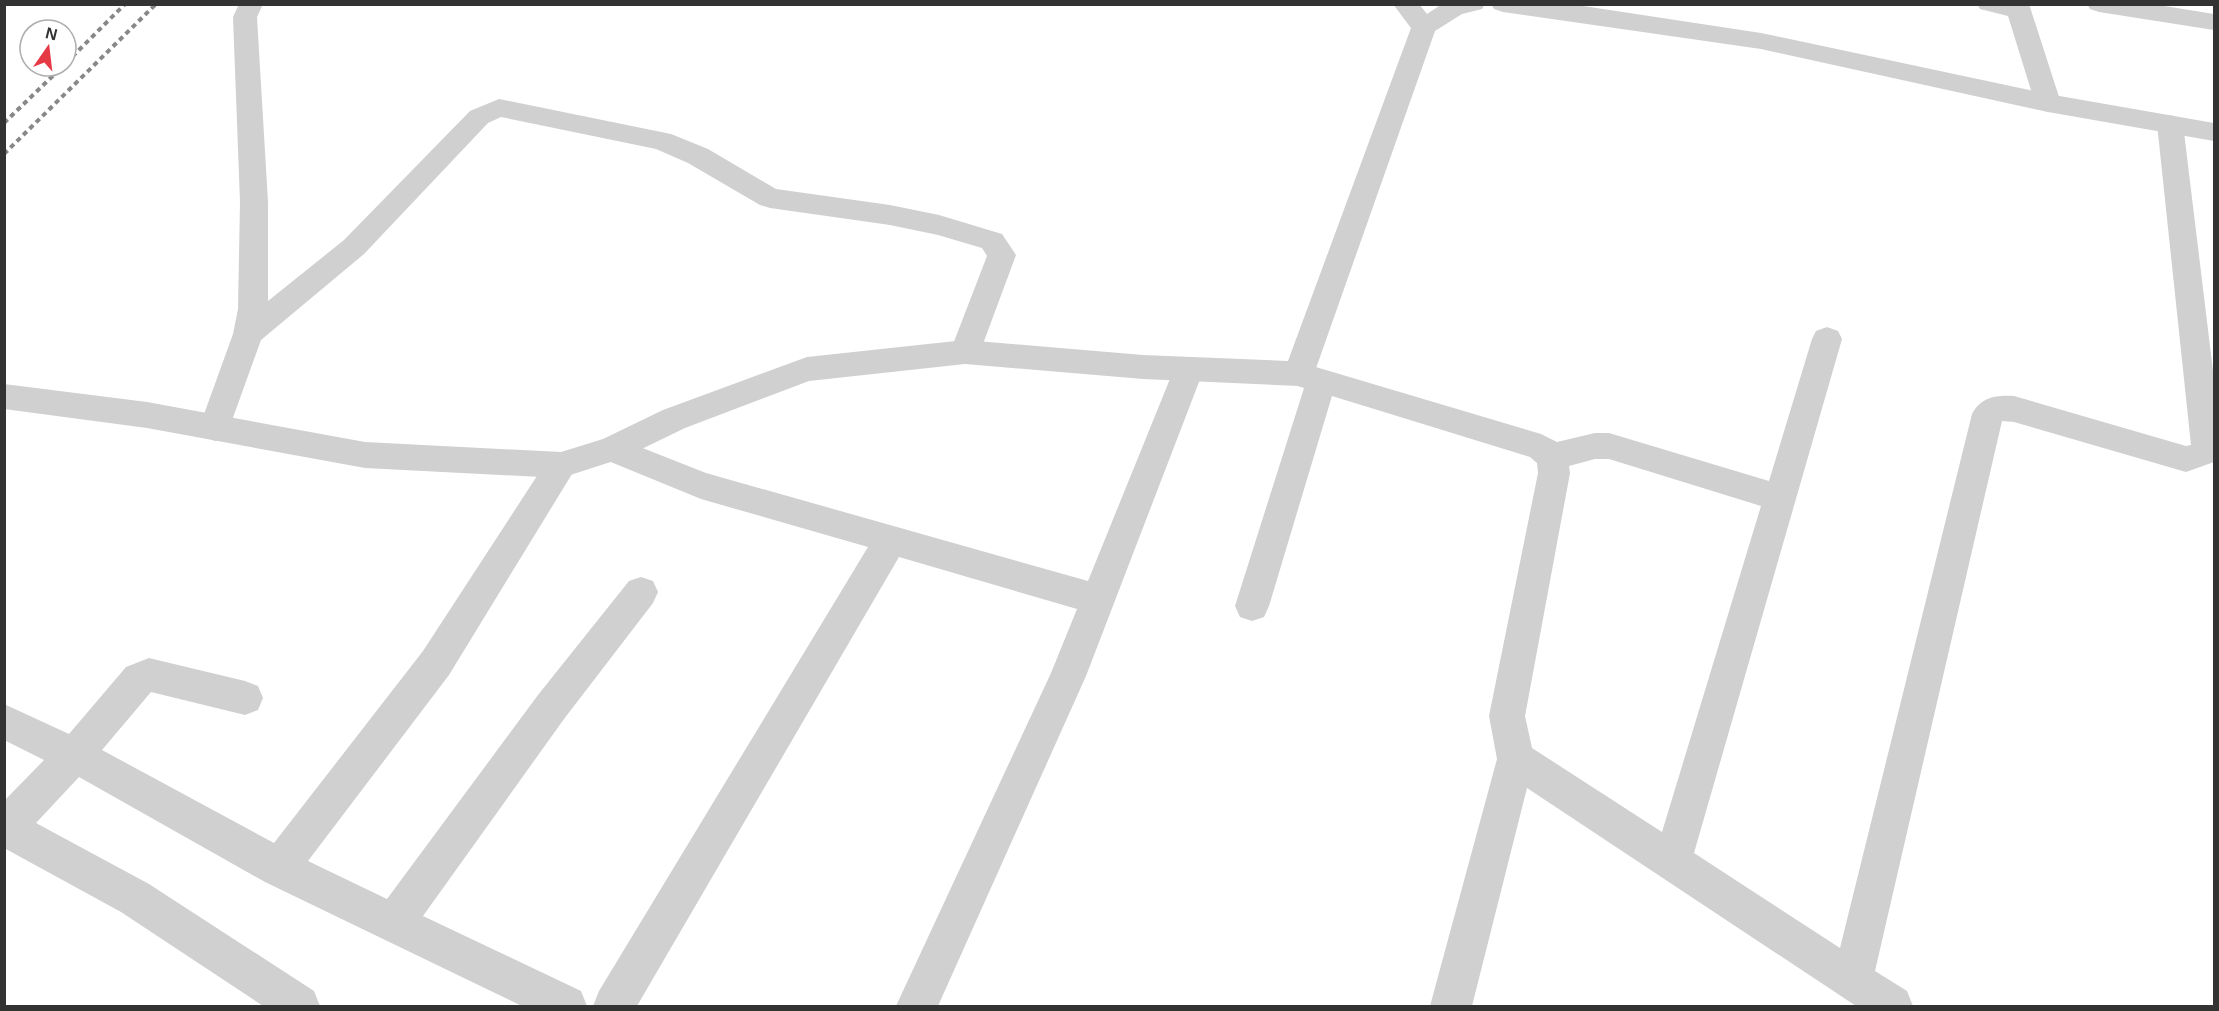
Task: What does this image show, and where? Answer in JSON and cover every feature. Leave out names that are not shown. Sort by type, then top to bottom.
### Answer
[{"type":"street","points":[[215,428],[248,334],[253,309],[254,202],[245,17],[251,4]]},
{"type":"street","points":[[1405,4],[1424,27]]},
{"type":"street","points":[[1252,606],[1310,377],[1424,27],[1455,7],[1473,4]]},
{"type":"street","points":[[1503,4],[1601,16],[1761,41],[2048,103],[2214,132]]},
{"type":"street","points":[[1989,4],[2018,8],[2048,103]]},
{"type":"street","points":[[2099,4],[2204,16]]},
{"type":"street","points":[[248,334],[354,247],[479,117],[499,108],[662,141],[698,156],[770,198],[890,215],[939,225],[992,241],[1002,255],[965,352]]},
{"type":"street","points":[[1852,981],[1988,414],[1998,408],[2014,409],[2186,459],[2201,456],[2207,448],[2170,124]]},
{"type":"street","points":[[1672,863],[1827,339]]},
{"type":"street","points":[[4,396],[147,415],[365,455],[561,465],[612,449],[674,419],[807,369],[965,352],[1310,377],[1541,447],[1552,458],[1554,473],[1507,716],[1516,759],[1451,1006]]},
{"type":"street","points":[[917,1006],[1068,676],[1190,369]]},
{"type":"street","points":[[1552,458],[1594,446],[1609,446],[1779,498]]},
{"type":"street","points":[[612,449],[701,485],[1100,600]]},
{"type":"street","points":[[279,868],[436,663],[561,465]]},
{"type":"street","points":[[614,1006],[891,539]]},
{"type":"street","points":[[394,923],[551,707],[641,592]]},
{"type":"street","points":[[245,698],[149,675],[139,678],[75,754],[5,828],[135,898],[299,1006]]},
{"type":"street","points":[[4,721],[75,754],[279,868],[567,1006]]},
{"type":"street","points":[[1516,759],[1892,1006]]},
{"type":"railway","points":[[78,51],[125,4]]},
{"type":"railway","points":[[4,154],[156,4]]},
{"type":"railway","points":[[4,123],[51,78]]}]
